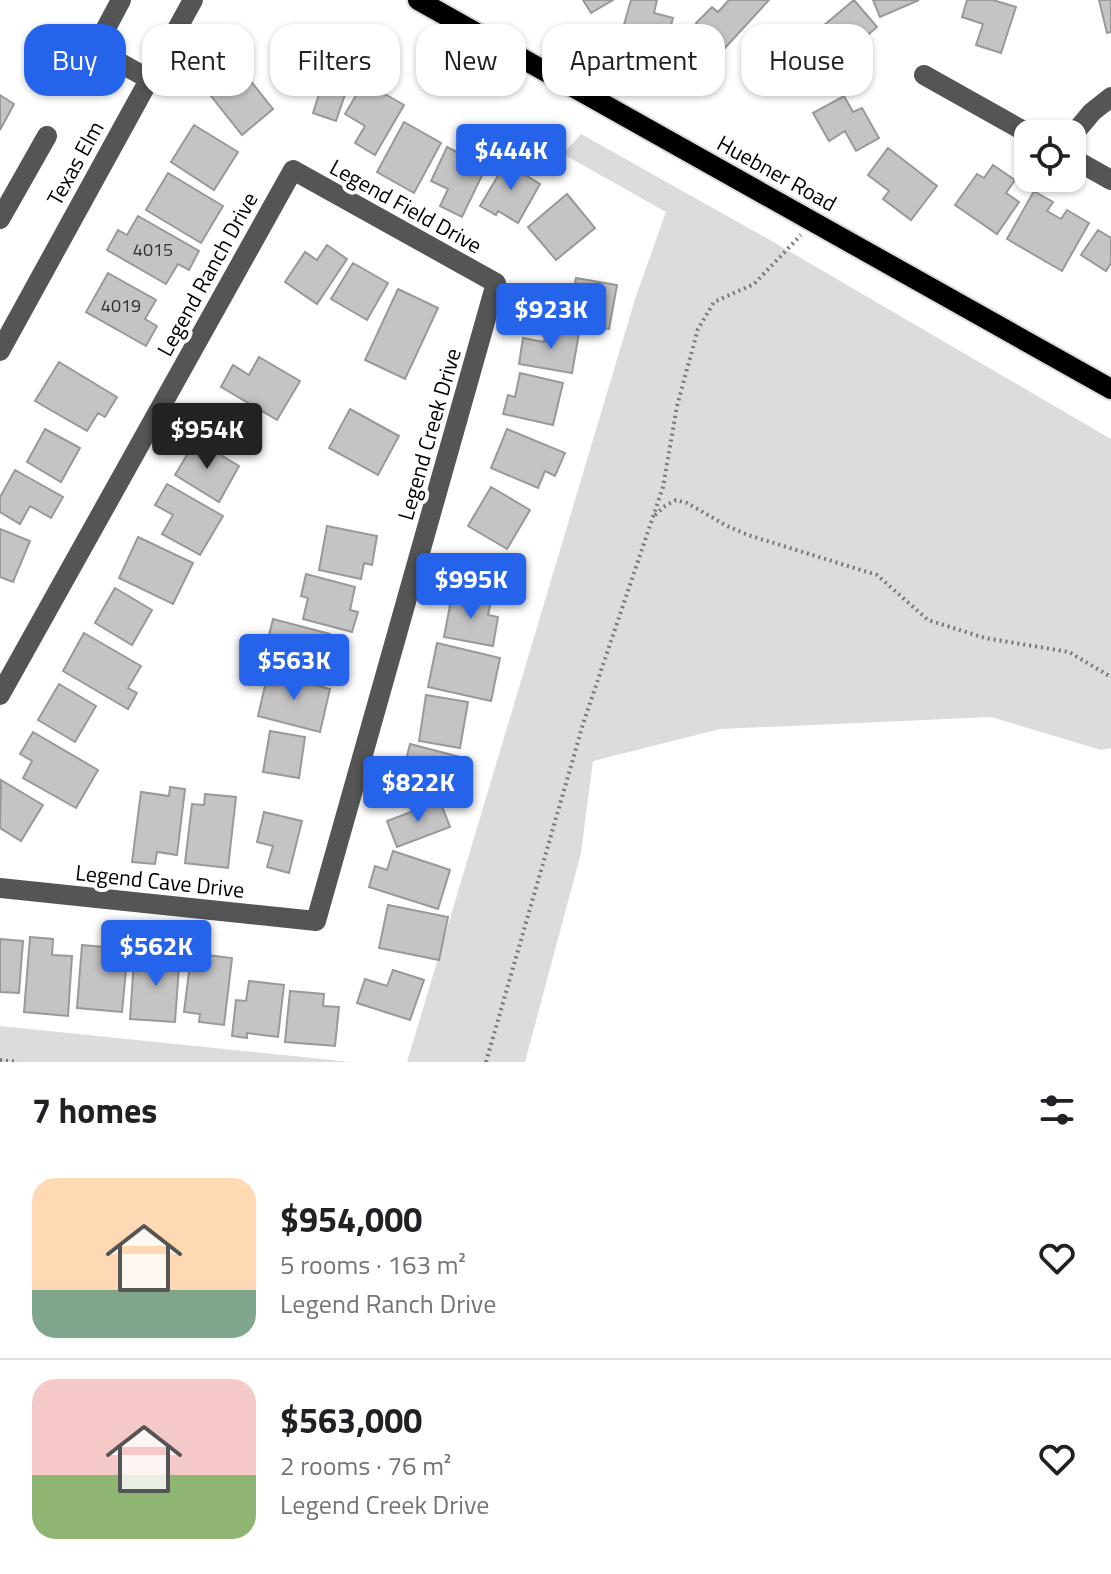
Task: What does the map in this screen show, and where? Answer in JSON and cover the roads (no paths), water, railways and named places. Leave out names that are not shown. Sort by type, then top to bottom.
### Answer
[{"type":"main road","name":"Huebner Road","points":[[418,0],[1111,389]]},
{"type":"street","name":"Texas Elm","points":[[180,24],[193,0]]},
{"type":"street","points":[[119,4],[95,49],[142,75]]},
{"type":"street","points":[[924,75],[1014,126]]},
{"type":"street","name":"Texas Elm","points":[[0,351],[142,92]]},
{"type":"street","points":[[1085,120],[1111,97]]},
{"type":"street","points":[[0,219],[47,136]]},
{"type":"street","points":[[1086,166],[1111,180]]},
{"type":"street","name":"Legend Field Drive","points":[[293,170],[496,283]]},
{"type":"street","name":"Legend Ranch Drive","points":[[0,695],[293,170]]},
{"type":"street","name":"Legend Creek Drive","points":[[316,921],[496,283]]},
{"type":"street","name":"Legend Cave Drive","points":[[0,888],[316,921]]}]
